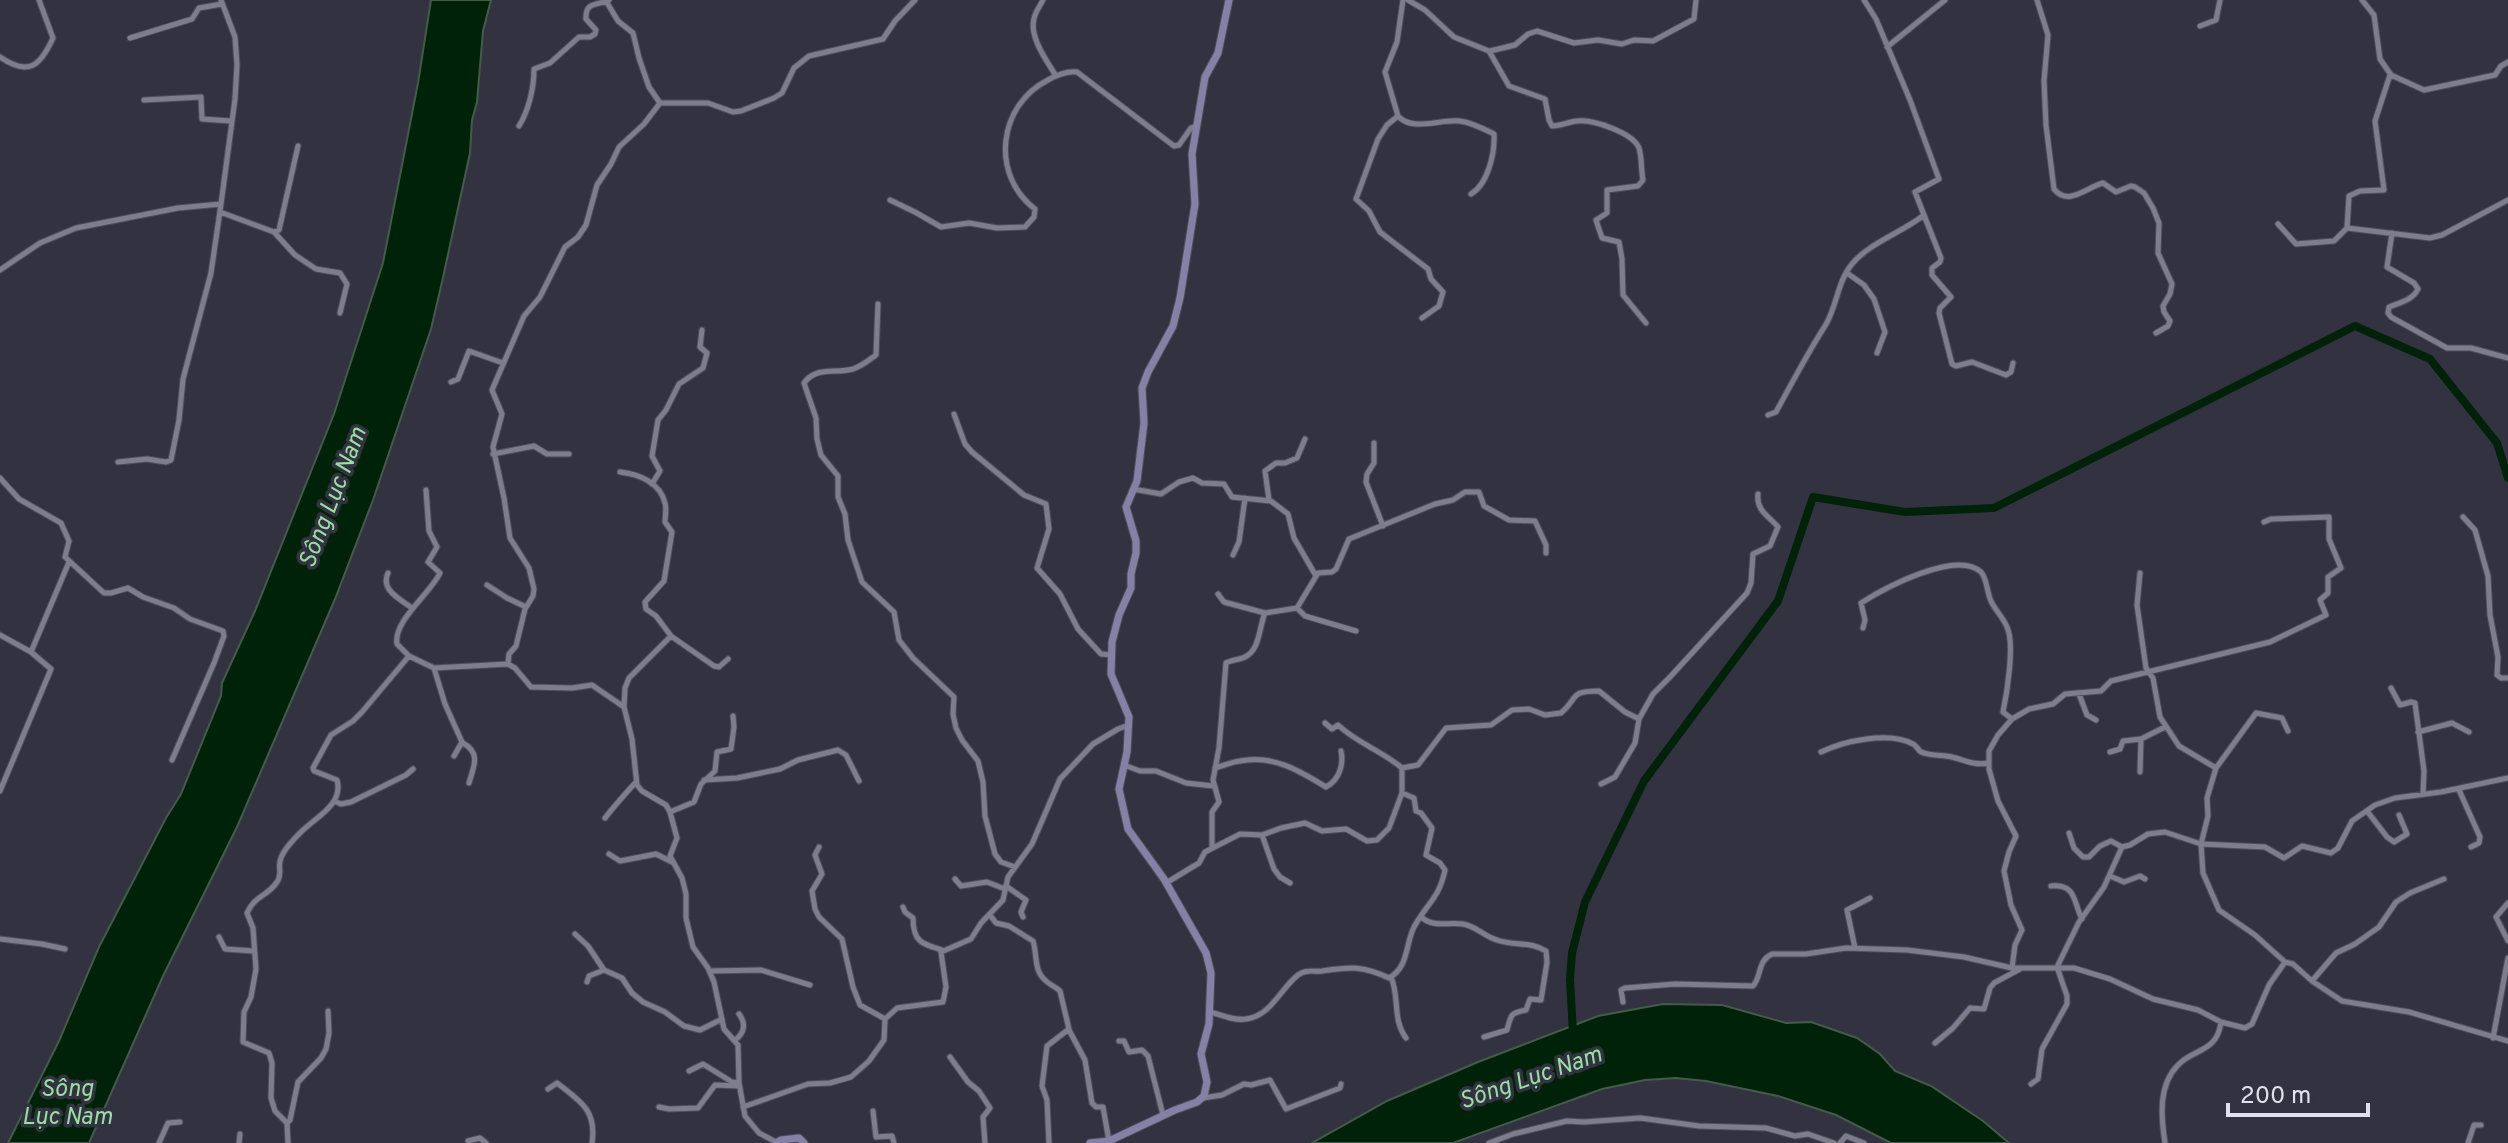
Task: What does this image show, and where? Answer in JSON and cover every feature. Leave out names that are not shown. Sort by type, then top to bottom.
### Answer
[{"type":"street","points":[[0,57],[24,69],[38,62],[47,52],[53,38],[39,0]]},
{"type":"street","points":[[660,103],[708,103],[737,112],[774,98],[786,88],[794,68],[805,58],[883,39],[915,0]]},
{"type":"street","points":[[1043,0],[1034,18],[1033,29],[1056,76]]},
{"type":"street","points":[[1202,1098],[1207,1082],[1201,1054],[1210,1012],[1209,962],[1166,883],[1128,829],[1119,793],[1130,725],[1128,711],[1111,674],[1112,637],[1131,588],[1136,553],[1136,541],[1126,507],[1137,481],[1144,423],[1142,388],[1173,326],[1186,270],[1196,197],[1192,160],[1197,126],[1205,77],[1218,53],[1229,0]]},
{"type":"street","points":[[1471,194],[1479,188],[1486,174],[1494,142],[1493,132],[1458,121],[1428,124],[1405,122],[1398,116],[1385,72],[1397,42],[1405,0],[1425,10],[1454,37],[1489,51],[1515,45],[1526,35],[1537,31],[1574,43],[1653,41],[1694,19],[1696,0]]},
{"type":"street","points":[[1864,0],[1876,19],[1939,176],[1939,179],[1915,192],[1941,258],[1932,268],[1932,275],[1951,297],[1939,313],[1952,364],[1972,362],[2006,375],[2011,372],[2013,363]]},
{"type":"street","points":[[1887,47],[1945,0]]},
{"type":"street","points":[[2037,0],[2048,35],[2044,81],[2054,189],[2060,195],[2069,197],[2103,183],[2116,192],[2135,187],[2148,199],[2159,223],[2158,253],[2172,284],[2163,306],[2164,314],[2170,319],[2169,324],[2156,333]]},
{"type":"street","points":[[2200,26],[2216,20],[2220,0]]},
{"type":"street","points":[[2362,0],[2374,15],[2380,59],[2391,75],[2420,89],[2495,75],[2508,62]]},
{"type":"street","points":[[519,126],[526,115],[535,84],[534,69],[550,63],[579,37],[595,34],[596,30],[586,19],[587,10],[591,4],[608,1],[618,21],[633,33],[649,87],[660,103]]},
{"type":"street","points":[[118,462],[171,460],[183,379],[206,298],[236,90],[235,37],[222,2],[199,8],[192,19],[130,38]]},
{"type":"street","points":[[1489,51],[1509,86],[1546,99],[1552,126],[1590,122],[1627,134],[1637,143],[1641,184],[1607,190],[1607,213],[1596,220],[1602,238],[1619,242],[1623,295],[1646,323]]},
{"type":"street","points":[[890,200],[941,227],[969,223],[997,228],[1025,227],[1034,217],[1035,209],[1026,203],[1012,183],[1006,162],[1005,138],[1018,105],[1037,86],[1070,72],[1077,72],[1174,146],[1179,145],[1191,128],[1197,126]]},
{"type":"street","points":[[2278,224],[2296,244],[2334,241],[2347,228],[2349,196],[2360,191],[2384,190],[2375,121],[2391,75]]},
{"type":"street","points":[[144,100],[201,97],[202,119],[231,121]]},
{"type":"street","points":[[508,664],[526,607],[533,596],[534,584],[529,568],[510,538],[493,454],[495,434],[502,414],[492,390],[524,316],[540,297],[559,257],[586,225],[597,185],[619,147],[644,124],[660,103]]},
{"type":"street","points":[[1398,116],[1378,139],[1356,199],[1371,214],[1379,231],[1428,269],[1431,279],[1443,292],[1441,304],[1422,318]]},
{"type":"street","points":[[274,232],[279,230],[298,146]]},
{"type":"street","points":[[2347,228],[2421,238],[2437,237],[2508,200]]},
{"type":"street","points":[[0,270],[40,243],[76,228],[178,208],[221,204]]},
{"type":"street","points":[[220,212],[274,232],[306,263],[343,276],[347,289],[340,313]]},
{"type":"street","points":[[1768,415],[1776,412],[1826,324],[1855,260],[1924,215]]},
{"type":"street","points":[[2392,233],[2387,267],[2414,283],[2418,289],[2405,301],[2389,307],[2391,317],[2447,348],[2471,348],[2508,358]]},
{"type":"street","points":[[1847,273],[1864,285],[1874,299],[1885,331],[1877,353]]},
{"type":"street","points":[[878,304],[876,355],[853,369],[836,369],[812,375],[804,383],[816,416],[818,446],[823,458],[838,476],[838,497],[862,582],[894,612],[901,643],[954,697],[956,728],[975,755],[982,774],[985,816],[995,854],[1001,862],[1015,867]]},
{"type":"street","points":[[652,484],[660,471],[652,456],[657,423],[679,384],[706,365],[707,353],[700,347],[702,330]]},
{"type":"street","points":[[451,382],[458,379],[469,351],[503,363]]},
{"type":"street","points":[[954,414],[965,444],[972,452],[1024,495],[1046,504],[1049,529],[1037,568],[1060,594],[1078,629],[1101,654],[1112,655]]},
{"type":"street","points":[[1269,500],[1265,471],[1276,463],[1284,464],[1297,458],[1305,439]]},
{"type":"street","points":[[1374,443],[1374,463],[1366,482],[1383,526]]},
{"type":"street","points":[[493,454],[534,446],[547,454],[569,454]]},
{"type":"street","points":[[620,472],[641,475],[652,484],[665,504],[665,522],[672,535],[666,578],[644,605],[671,636],[716,667],[728,659]]},
{"type":"street","points":[[0,478],[19,499],[61,523],[69,541],[65,554],[69,562],[104,593],[128,588],[174,608],[190,619],[223,631],[214,663],[172,760]]},
{"type":"street","points":[[1133,489],[1163,494],[1176,483],[1193,478],[1202,483],[1224,484],[1231,496],[1269,500],[1289,515],[1294,538],[1316,576]]},
{"type":"street","points":[[426,490],[429,531],[437,547],[428,562],[440,573],[412,608],[396,638],[397,644],[409,656],[434,668],[508,664],[531,687],[592,685],[624,707]]},
{"type":"street","points":[[1297,608],[1316,576],[1323,571],[1334,571],[1349,539],[1435,504],[1453,500],[1465,492],[1477,491],[1484,506],[1499,515],[1513,520],[1535,521],[1546,545],[1546,553]]},
{"type":"street","points":[[1601,784],[1615,777],[1635,743],[1639,719],[1660,685],[1748,591],[1753,554],[1770,546],[1778,527],[1762,511],[1758,494]]},
{"type":"street","points":[[1233,555],[1239,542],[1245,498]]},
{"type":"street","points":[[2012,968],[2015,945],[2022,930],[2011,905],[2004,871],[2016,836],[1998,801],[1988,763],[1991,746],[2012,719],[2032,708],[2053,704],[2065,694],[2101,691],[2111,681],[2150,674],[2277,640],[2326,615],[2320,600],[2328,593],[2328,577],[2341,568],[2329,539],[2329,517],[2279,518],[2264,522]]},
{"type":"street","points":[[2463,517],[2475,530],[2488,576],[2490,615],[2498,657],[2497,675],[2508,678]]},
{"type":"street","points":[[31,652],[69,562]]},
{"type":"street","points":[[1863,628],[1865,617],[1861,603],[1906,580],[1941,566],[1978,570],[1983,575],[1993,606],[2008,629],[2010,645],[2003,712],[2012,719]]},
{"type":"street","points":[[388,573],[384,580],[386,587],[412,608]]},
{"type":"street","points":[[2140,573],[2136,598],[2145,663],[2153,678],[2158,712],[2165,727],[2184,750],[2216,768]]},
{"type":"street","points":[[487,585],[526,607]]},
{"type":"street","points":[[1218,594],[1224,602],[1265,613],[1297,608]]},
{"type":"street","points":[[1297,608],[1305,616],[1356,631]]},
{"type":"street","points":[[1212,848],[1212,812],[1219,802],[1213,786],[1226,663],[1244,658],[1253,651],[1265,613]]},
{"type":"street","points":[[0,635],[31,652],[51,669],[0,791]]},
{"type":"street","points":[[671,636],[629,678],[625,688],[624,707],[632,739],[636,781],[642,791],[666,805],[670,812],[677,837],[670,853],[686,894],[686,918],[693,947],[714,982],[724,1029],[738,1045],[743,1107],[753,1128],[776,1143],[799,1138],[804,1143]]},
{"type":"street","points":[[287,1123],[275,1111],[271,1098],[272,1063],[269,1053],[243,1042],[244,1012],[251,997],[256,969],[253,928],[247,913],[252,902],[277,882],[279,861],[286,850],[303,829],[334,801],[338,783],[314,771],[314,765],[331,735],[362,712],[409,656]]},
{"type":"street","points":[[434,668],[445,704],[462,742],[476,758],[469,783]]},
{"type":"street","points":[[2391,688],[2400,705],[2415,703],[2424,771],[2423,794]]},
{"type":"street","points":[[1325,723],[1332,729],[1338,725],[1402,768],[1418,765],[1446,728],[1491,725],[1512,710],[1529,709],[1545,715],[1561,713],[1578,693],[1599,691],[1639,719]]},
{"type":"street","points":[[2079,694],[2087,715],[2096,720]]},
{"type":"street","points":[[2288,731],[2281,717],[2256,713],[2216,768],[2207,798],[2208,816],[2201,844],[2202,869],[2219,910],[2255,935],[2285,962],[2293,964],[2342,1001],[2409,1012],[2508,1041]]},
{"type":"street","points":[[670,812],[694,802],[704,780],[715,771],[717,752],[731,749],[733,716]]},
{"type":"street","points":[[2418,732],[2452,723],[2469,732]]},
{"type":"street","points":[[743,1107],[808,1084],[830,1083],[851,1077],[869,1061],[884,1040],[885,1019],[897,1008],[943,1002],[946,987],[940,957],[943,951],[971,939],[981,923],[1003,900],[1005,888],[1015,867],[1032,844],[1060,779],[1093,744],[1130,725]]},
{"type":"street","points":[[2110,752],[2120,749],[2123,741],[2141,739],[2165,727]]},
{"type":"street","points":[[1821,752],[1840,745],[1886,738],[1913,744],[1925,753],[1973,764],[1988,763]]},
{"type":"street","points":[[2140,772],[2141,739]]},
{"type":"street","points":[[454,756],[462,742]]},
{"type":"street","points":[[704,780],[769,772],[788,767],[798,760],[838,750],[846,755],[859,781]]},
{"type":"street","points":[[1215,768],[1243,760],[1271,760],[1304,773],[1326,787],[1342,769],[1341,751]]},
{"type":"street","points":[[1124,765],[1140,771],[1153,770],[1186,783],[1213,786]]},
{"type":"street","points":[[1166,883],[1199,863],[1205,852],[1240,834],[1262,835],[1305,823],[1324,831],[1344,828],[1373,842],[1389,828],[1402,793],[1402,768]]},
{"type":"street","points":[[334,801],[341,804],[351,802],[413,769]]},
{"type":"street","points":[[2122,847],[2148,834],[2169,832],[2201,844],[2265,847],[2284,858],[2302,846],[2331,853],[2338,848],[2352,821],[2375,805],[2395,798],[2508,778]]},
{"type":"street","points":[[605,818],[636,781]]},
{"type":"street","points":[[2459,789],[2480,837],[2479,843],[2471,847]]},
{"type":"street","points":[[1391,977],[1405,961],[1413,930],[1440,891],[1445,870],[1426,855],[1432,828],[1416,811],[1414,798],[1402,793]]},
{"type":"street","points":[[2367,811],[2394,842],[2407,834],[2399,815]]},
{"type":"street","points":[[2069,833],[2074,848],[2086,858],[2108,841],[2122,847]]},
{"type":"street","points":[[1262,835],[1274,869],[1290,883]]},
{"type":"street","points":[[819,847],[815,855],[822,874],[812,891],[812,903],[819,917],[844,943],[860,1005],[885,1019]]},
{"type":"street","points":[[2031,1084],[2038,1079],[2042,1049],[2067,1004],[2057,967],[2082,919],[2099,897],[2122,847]]},
{"type":"street","points":[[609,854],[620,861],[656,854],[672,862]]},
{"type":"street","points":[[2110,876],[2126,882],[2140,876],[2145,879]]},
{"type":"street","points":[[955,879],[961,886],[987,882],[1005,888],[1026,900],[1021,912],[1023,917]]},
{"type":"street","points":[[2312,981],[2336,953],[2379,927],[2396,902],[2444,879]]},
{"type":"street","points":[[2051,886],[2061,886],[2076,898],[2082,919]]},
{"type":"street","points":[[1855,948],[1848,908],[1870,898]]},
{"type":"street","points":[[2508,903],[2496,917],[2508,941]]},
{"type":"street","points":[[903,907],[913,918],[914,933],[925,945],[943,951]]},
{"type":"street","points":[[990,915],[996,923],[1009,926],[1033,941],[1040,973],[1060,991],[1069,1029],[1085,1060],[1092,1103],[1103,1107],[1109,1141]]},
{"type":"street","points":[[1421,917],[1429,923],[1468,925],[1494,940],[1530,945],[1546,951],[1541,999],[1530,999],[1526,1010],[1513,1014],[1507,1030],[1484,1037]]},
{"type":"street","points":[[575,934],[588,946],[604,970],[622,978],[629,990],[643,1002],[665,1012],[684,1026],[700,1030],[722,1019]]},
{"type":"street","points":[[219,937],[225,949],[253,951]]},
{"type":"street","points":[[0,939],[65,949]]},
{"type":"street","points":[[1623,1002],[1621,990],[1625,988],[1675,984],[1750,987],[1755,985],[1761,963],[1769,954],[1806,954],[1855,948],[1924,951],[1968,957],[2012,968],[2078,969],[2153,999],[2198,1010],[2221,1022],[2245,1028],[2251,1026],[2269,985],[2285,962]]},
{"type":"street","points":[[2493,1038],[2508,958]]},
{"type":"street","points":[[1210,1012],[1242,1020],[1253,1017],[1273,1004],[1305,971],[1353,966],[1391,977],[1397,991],[1397,1017],[1406,1038]]},
{"type":"street","points":[[1935,1043],[1970,1008],[1984,1009],[1994,983],[2021,968]]},
{"type":"street","points":[[587,982],[589,976],[604,970]]},
{"type":"street","points":[[709,971],[761,970],[810,985]]},
{"type":"street","points":[[288,1143],[287,1123],[298,1082],[326,1049],[328,1011]]},
{"type":"street","points":[[735,1040],[742,1033],[744,1025],[739,1014]]},
{"type":"street","points":[[2165,1143],[2163,1088],[2179,1063],[2210,1046],[2221,1022]]},
{"type":"street","points":[[1049,1143],[1047,1100],[1042,1086],[1046,1049],[1069,1029]]},
{"type":"street","points":[[1119,1041],[1125,1043],[1129,1052],[1142,1050],[1148,1056],[1163,1115]]},
{"type":"street","points":[[950,1057],[990,1108],[983,1117],[985,1143]]},
{"type":"street","points":[[689,1071],[703,1064],[739,1085]]},
{"type":"street","points":[[1090,1143],[1120,1140],[1163,1115],[1202,1098],[1222,1095],[1244,1084],[1270,1080],[1286,1109],[1320,1094],[1330,1093],[1340,1088],[1341,1084]]},
{"type":"street","points":[[548,1089],[557,1083],[586,1106],[594,1126],[592,1143]]},
{"type":"street","points":[[659,1107],[698,1108],[715,1085],[739,1085]]},
{"type":"street","points":[[873,1111],[876,1137],[892,1136],[894,1143]]},
{"type":"street","points":[[1489,1143],[1567,1121],[1640,1118],[1699,1126],[1766,1128],[1795,1136],[1808,1134],[1837,1143],[1846,1136],[1864,1143]]},
{"type":"street","points":[[159,1143],[168,1123],[180,1122]]},
{"type":"street","points":[[2468,1143],[2474,1125],[2481,1125]]},
{"type":"street","points":[[239,1143],[240,1134]]},
{"type":"street","points":[[468,1141],[480,1138],[486,1143]]},
{"type":"water","name":"Sông Lục Nam","points":[[431,0],[491,0],[483,31],[470,153],[431,329],[373,500],[335,599],[237,827],[163,976],[89,1143],[8,1143],[59,1041],[99,947],[181,794],[221,696],[222,683],[255,611],[334,414],[383,263]]},
{"type":"water","name":"Sông Lục Nam","points":[[1663,1004],[1722,1005],[1786,1023],[1811,1022],[1857,1038],[1880,1054],[1895,1071],[1931,1086],[1983,1121],[2009,1143],[1891,1143],[1836,1115],[1778,1096],[1676,1078],[1645,1080],[1602,1089],[1453,1143],[1312,1143],[1387,1101],[1478,1062],[1598,1016]]},
{"type":"waterway","points":[[1573,1034],[1572,953],[1585,902],[1644,781],[1778,601],[1813,497],[1905,512],[1994,508],[2355,326],[2430,359],[2497,443],[2508,478]]}]
